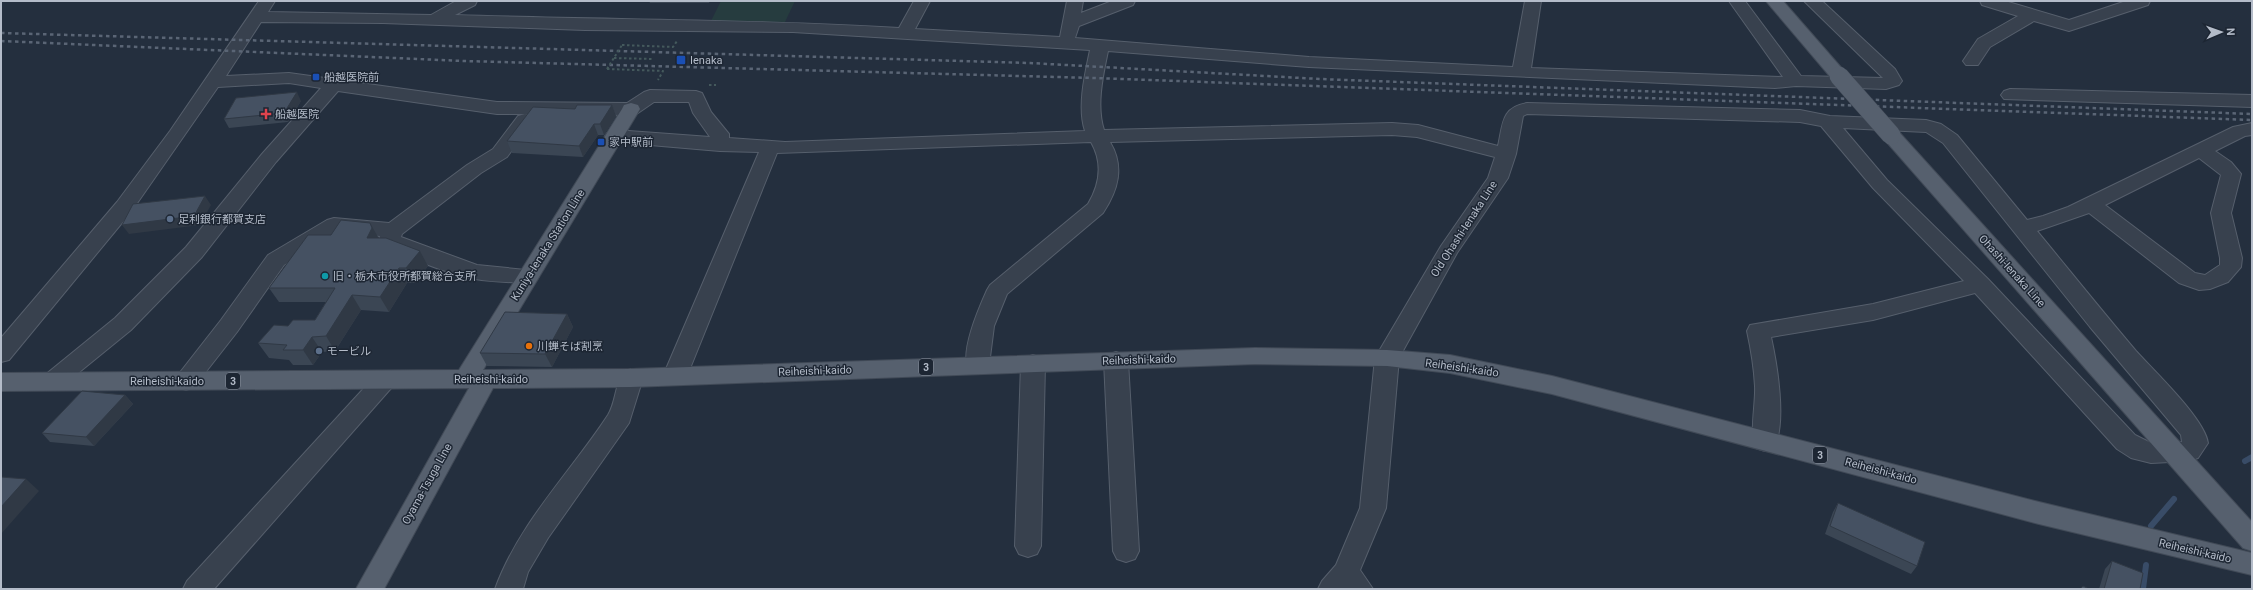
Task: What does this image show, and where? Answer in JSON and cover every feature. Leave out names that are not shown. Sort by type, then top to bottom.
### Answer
[{"type":"main road","name":"Ohashi-Ienaka Line","points":[[1774,1],[1891,136],[2252,540]]},
{"type":"main road","name":"Kuniya-Ienaka Station Line","points":[[475,380],[528,276],[631,109]]},
{"type":"main road","name":"Reiheishi-kaido","points":[[1,382],[631,378],[1255,356],[1387,358],[1450,364],[1502,374],[1766,441],[2039,513],[2252,564]]},
{"type":"main road","name":"Oyama-Tsuga Line","points":[[370,589],[475,380]]},
{"type":"street","points":[[1,354],[124,207],[177,135],[267,1]]},
{"type":"street","points":[[383,18],[396,1]]},
{"type":"street","points":[[435,19],[468,1]]},
{"type":"street","points":[[905,32],[922,1]]},
{"type":"street","points":[[1066,43],[1075,1]]},
{"type":"street","points":[[1070,24],[1126,1]]},
{"type":"street","points":[[1521,73],[1533,1]]},
{"type":"street","points":[[1737,1],[1759,33],[1796,81]]},
{"type":"street","points":[[256,17],[435,19],[586,25],[793,27],[905,32],[1100,45],[1309,62],[1521,73],[1775,83],[1796,81],[1886,84],[1893,81],[1889,73],[1812,1]]},
{"type":"street","points":[[1988,1],[2069,26],[2142,1]]},
{"type":"street","points":[[1972,61],[1984,43],[2033,14]]},
{"type":"street","points":[[976,365],[983,326],[998,290],[1096,208],[1106,192],[1110,178],[1105,151],[1097,137],[1092,112],[1094,78],[1100,45]]},
{"type":"street","points":[[212,82],[289,78],[497,108],[631,109],[641,100],[656,95],[696,97],[702,113],[719,134],[720,145]]},
{"type":"street","points":[[53,381],[123,324],[194,252],[269,158],[334,84]]},
{"type":"street","points":[[2010,95],[2252,101]]},
{"type":"street","name":"Old Ohashi-Ienaka Line","points":[[1387,358],[1448,251],[1498,178],[1506,154],[1514,115],[1522,108],[1800,116],[1819,118],[1828,122]]},
{"type":"street","points":[[528,276],[475,272],[402,247],[389,240],[393,230],[474,168],[500,153],[533,109]]},
{"type":"street","points":[[1828,122],[1926,126],[1934,128],[1950,139],[2135,366],[2190,428],[2195,436],[2196,443],[2189,451],[2174,453],[2140,451],[2126,442],[2091,402],[1980,284],[1880,184],[1828,122]]},
{"type":"street","points":[[2023,227],[2036,226],[2053,220],[2090,204],[2240,131],[2252,129]]},
{"type":"street","points":[[614,136],[770,148],[1097,137],[1406,130],[1506,154]]},
{"type":"street","points":[[675,376],[770,148]]},
{"type":"street","points":[[2090,204],[2196,284],[2209,282],[2230,267],[2231,258],[2221,213],[2231,174],[2224,166],[2200,150]]},
{"type":"street","points":[[186,381],[229,326],[276,260],[334,225],[393,230]]},
{"type":"street","points":[[1766,441],[1769,406],[1767,379],[1758,331],[1873,312],[1980,284]]},
{"type":"street","points":[[1346,583],[1373,508],[1387,358]]},
{"type":"street","points":[[1116,360],[1126,550]]},
{"type":"street","points":[[1028,546],[1033,364]]},
{"type":"street","points":[[509,589],[516,569],[539,530],[620,416],[631,378]]},
{"type":"street","points":[[197,589],[234,551],[385,380]]},
{"type":"path","points":[[658,80],[662,71],[607,69],[622,45],[666,46]]},
{"type":"path","points":[[614,58],[653,59]]},
{"type":"green space","points":[[721,1],[795,1],[785,22],[711,21]]},
{"type":"building","points":[[297,92],[284,113],[224,119],[236,98]]},
{"type":"building","points":[[577,105],[612,105],[600,124],[594,124],[579,146],[507,141],[533,107],[575,109]]},
{"type":"building","points":[[205,196],[194,216],[122,225],[133,204]]},
{"type":"building","points":[[341,220],[370,223],[372,228],[367,238],[386,238],[420,251],[406,268],[399,268],[380,297],[352,295],[326,336],[312,337],[303,350],[283,350],[287,345],[258,343],[274,325],[288,326],[293,320],[315,320],[335,288],[269,288],[308,235],[331,235]]},
{"type":"building","points":[[505,312],[567,314],[545,354],[480,353]]},
{"type":"building","points":[[82,391],[125,395],[86,437],[42,433]]},
{"type":"building","points":[[1,477],[26,479],[1,507]]},
{"type":"building","points":[[1838,503],[1925,542],[1917,566],[1830,526]]},
{"type":"building","points":[[2112,561],[2143,573],[2140,589],[2104,589]]},
{"type":"building","points":[[2083,586],[2089,589],[2080,589]]},
{"type":"waterway","points":[[2245,461],[2252,457]]},
{"type":"waterway","points":[[2151,526],[2174,499]]},
{"type":"waterway","points":[[2143,589],[2146,565]]},
{"type":"railway","points":[[1,33],[1030,63],[1320,79],[2252,114]]},
{"type":"railway","points":[[1,41],[464,61],[1094,78],[2252,120]]},
{"type":"place","name":"Ienaka","points":[[681,60]]},
{"type":"place","name":"船越医院前","points":[[316,77]]},
{"type":"place","name":"船越医院","points":[[266,114]]},
{"type":"place","name":"家中駅前","points":[[601,142]]},
{"type":"place","name":"足利銀行都賀支店","points":[[170,219]]},
{"type":"place","name":"旧・栃木市役所都賀総合支所","points":[[325,276]]},
{"type":"place","name":"川蝉そば割烹","points":[[529,346]]},
{"type":"place","name":"モービル","points":[[319,351]]}]
